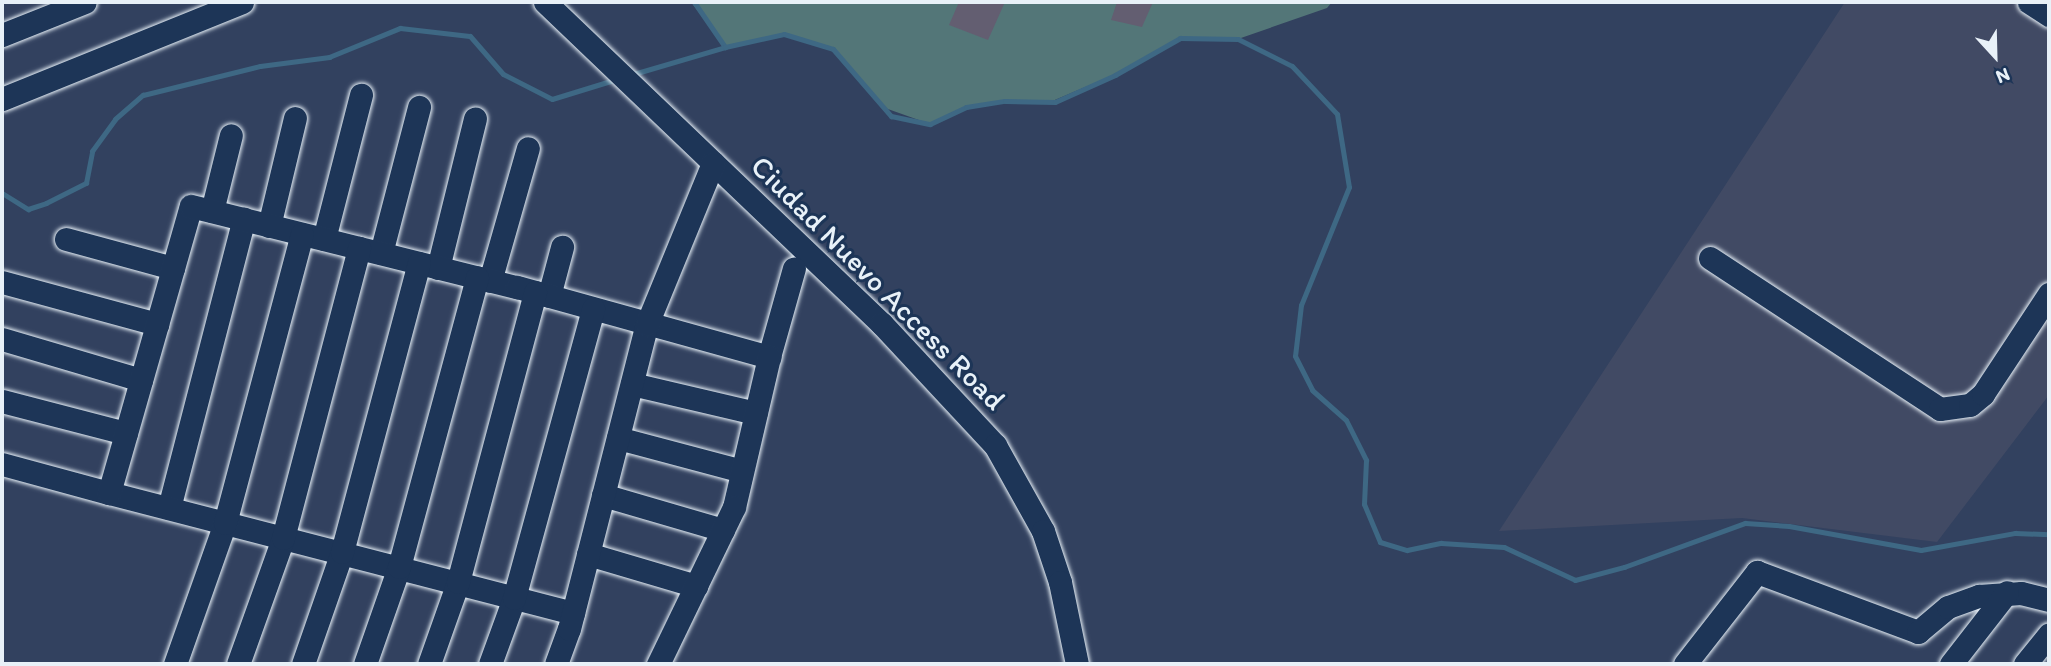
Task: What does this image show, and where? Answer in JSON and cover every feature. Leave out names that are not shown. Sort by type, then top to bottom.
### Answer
[{"type":"street","points":[[2,36],[85,2]]},
{"type":"street","points":[[2,99],[242,2]]},
{"type":"street","points":[[2029,2],[2049,15]]},
{"type":"street","name":"Ciudad Nuevo Access Road","points":[[550,7],[882,324],[995,445],[1043,531],[1060,582],[1077,664]]},
{"type":"street","points":[[324,239],[361,95]]},
{"type":"street","points":[[238,664],[283,538],[370,251],[419,107]]},
{"type":"street","points":[[269,226],[295,118]]},
{"type":"street","points":[[303,664],[342,552],[475,119]]},
{"type":"street","points":[[212,211],[231,135]]},
{"type":"street","points":[[365,664],[399,567],[484,279],[528,148]]},
{"type":"street","points":[[556,664],[573,613],[648,324],[706,156]]},
{"type":"street","points":[[109,493],[191,206],[542,294],[769,357]]},
{"type":"street","points":[[169,508],[244,219]]},
{"type":"street","points":[[174,664],[225,523],[302,234]]},
{"type":"street","points":[[66,239],[173,268]]},
{"type":"street","points":[[429,664],[458,582],[542,294],[562,247]]},
{"type":"street","points":[[1710,258],[1940,409],[1970,405],[1983,394],[2049,294]]},
{"type":"street","points":[[658,664],[734,507],[769,357],[794,268]]},
{"type":"street","points":[[2,282],[157,324]]},
{"type":"street","points":[[491,664],[514,598],[593,309]]},
{"type":"street","points":[[2,339],[141,380]]},
{"type":"street","points":[[632,384],[756,413]]},
{"type":"street","points":[[2,401],[126,433]]},
{"type":"street","points":[[618,438],[743,471]]},
{"type":"street","points":[[2,464],[573,613]]},
{"type":"street","points":[[603,495],[723,530]]},
{"type":"street","points":[[588,554],[696,586]]},
{"type":"street","points":[[1685,664],[1758,572],[1918,632],[1933,617],[1964,600],[2007,592],[2049,600]]},
{"type":"street","points":[[1951,664],[2007,592]]},
{"type":"street","points":[[2025,664],[2049,634]]},
{"type":"shaded area","points":[[1845,2],[2049,2],[2049,395],[1937,542],[1742,518],[1499,531]]},
{"type":"green space","points":[[691,2],[1332,2],[1327,8],[1238,39],[1180,38],[1116,74],[1050,102],[1003,101],[966,107],[930,124],[885,108],[833,49],[784,34],[725,47]]},
{"type":"building","points":[[959,2],[1005,2],[988,40],[949,25]]},
{"type":"building","points":[[1117,2],[1153,2],[1142,27],[1111,20]]},
{"type":"waterway","points":[[694,2],[725,47]]},
{"type":"waterway","points":[[2,193],[28,209],[86,183],[92,151],[115,119],[143,95],[260,66],[329,57],[400,28],[470,36],[503,74],[552,99],[617,79]]},
{"type":"waterway","points":[[630,75],[725,47],[784,34],[833,49],[891,116],[930,124],[966,107],[1005,101],[1055,102],[1115,75],[1180,38],[1238,39],[1292,66],[1337,114],[1349,187],[1301,305],[1295,356],[1312,390],[1346,420],[1366,460],[1364,504],[1380,542],[1407,550],[1441,543],[1504,547],[1575,580],[1624,567],[1745,523],[1789,526],[1921,550],[2015,533],[2049,534]]}]
